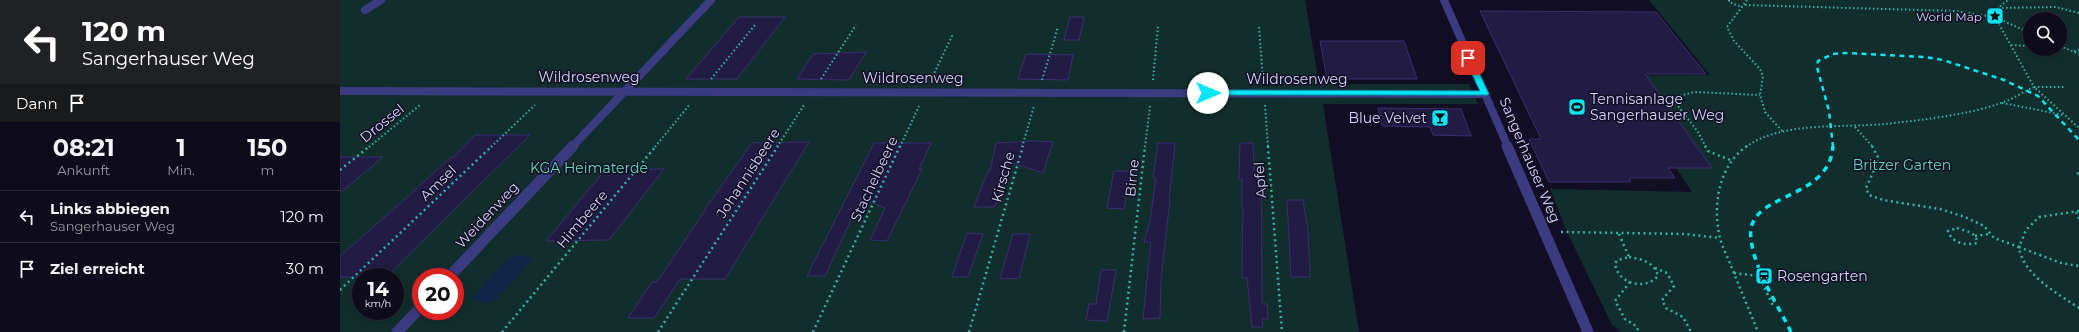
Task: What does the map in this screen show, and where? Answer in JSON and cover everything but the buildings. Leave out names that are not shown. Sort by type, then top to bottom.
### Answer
[{"type":"street","points":[[365,10],[381,0]]},
{"type":"street","name":"Weidenweg","points":[[458,268],[711,0]]},
{"type":"street","name":"Sangerhauser Weg","points":[[1444,0],[1588,332]]},
{"type":"street","name":"Wildrosenweg","points":[[340,90],[1485,94]]},
{"type":"street","points":[[397,332],[412,316]]},
{"type":"path","points":[[1729,0],[1729,2],[1742,7]]},
{"type":"path","points":[[1747,0],[1745,5],[1732,17],[1727,27],[1734,41],[1760,69],[1764,76],[1760,95],[1765,112],[1783,132]]},
{"type":"path","points":[[1995,17],[1998,8],[2008,0]]},
{"type":"path","points":[[1745,5],[1955,11],[1995,17],[2023,30]]},
{"type":"path","points":[[1998,8],[2056,7],[2079,14]]},
{"type":"path","points":[[1995,17],[2002,27],[2023,72],[2034,87],[2079,128]]},
{"type":"path","name":"Himbeere","points":[[502,332],[755,25]]},
{"type":"path","name":"Johannisbeere","points":[[658,332],[856,25]]},
{"type":"path","name":"Birne","points":[[1124,332],[1158,26]]},
{"type":"path","name":"Kirsche","points":[[969,332],[1058,27]]},
{"type":"path","name":"Apfel","points":[[1259,27],[1282,332]]},
{"type":"path","name":"Stachelbeere","points":[[813,332],[953,34]]},
{"type":"path","points":[[2010,45],[2023,46]]},
{"type":"path","points":[[2067,49],[2079,54]]},
{"type":"path","points":[[2073,51],[2079,50]]},
{"type":"path","points":[[1758,332],[1720,238],[1718,220],[1722,175],[1730,160],[1739,151],[1760,139],[1783,132],[1855,126],[1938,116],[2001,103],[2034,87],[2066,87]]},
{"type":"path","name":"Drossel","points":[[340,170],[437,91]]},
{"type":"path","name":"Amsel","points":[[340,290],[550,91]]},
{"type":"path","points":[[1730,160],[1708,151],[1698,132],[1678,110],[1672,98],[1694,92],[1760,95]]},
{"type":"path","points":[[2001,103],[2065,116]]},
{"type":"path","points":[[1855,126],[1873,147],[1879,159],[1866,188],[1869,195],[1883,200],[1940,209],[1965,217],[1984,226],[1990,234],[2001,241],[2061,263],[2079,266]]},
{"type":"path","points":[[2079,219],[2078,212],[2051,214],[2036,219],[2029,225],[2021,238],[2018,251],[2022,259],[2036,276],[2053,291],[2079,308]]},
{"type":"path","points":[[1975,236],[1977,243],[1967,244],[1952,238],[1948,231],[1957,228],[1975,236],[1990,234]]},
{"type":"path","points":[[1567,232],[1685,234],[1720,238]]},
{"type":"path","points":[[1619,234],[1629,257]]},
{"type":"path","points":[[1655,268],[1658,276],[1652,283],[1640,284],[1630,282],[1620,276],[1615,267],[1618,260],[1629,257],[1643,260],[1655,268],[1667,272],[1674,286],[1662,300],[1666,308],[1683,317],[1691,332]]},
{"type":"path","points":[[1734,273],[1759,276],[1774,308]]},
{"type":"path","points":[[1630,282],[1615,301],[1625,319],[1636,326],[1639,332]]},
{"type":"green space","name":"KGA Heimaterde","points":[[340,0],[1305,0],[1319,84],[1469,84],[1478,104],[1323,104],[1359,332],[340,332]]},
{"type":"green space","name":"Britzer Garten","points":[[1649,0],[2079,0],[2079,332],[1621,332],[1612,325],[1567,232],[1550,189],[1692,192],[1615,76],[1710,75]]},
{"type":"water","points":[[517,255],[529,256],[531,261],[497,299],[491,303],[473,301],[473,297],[504,262]]},
{"type":"railway","points":[[1833,146],[1829,111],[1817,67],[1818,61],[1833,54],[1845,53],[1925,57],[1943,60],[2004,80],[2038,96],[2079,140]]},
{"type":"railway","points":[[1791,332],[1767,287],[1757,263],[1751,239],[1752,224],[1760,212],[1818,178],[1828,164],[1833,146]]},
{"type":"place","name":"World Map","points":[[1995,16]]},
{"type":"place","name":"Tennisanlage Sangerhauser Weg","points":[[1577,107]]},
{"type":"place","name":"Blue Velvet","points":[[1440,118]]},
{"type":"place","name":"Rosengarten","points":[[1764,276]]},
{"type":"route","points":[[1208,93],[1485,94],[1468,58]]}]
